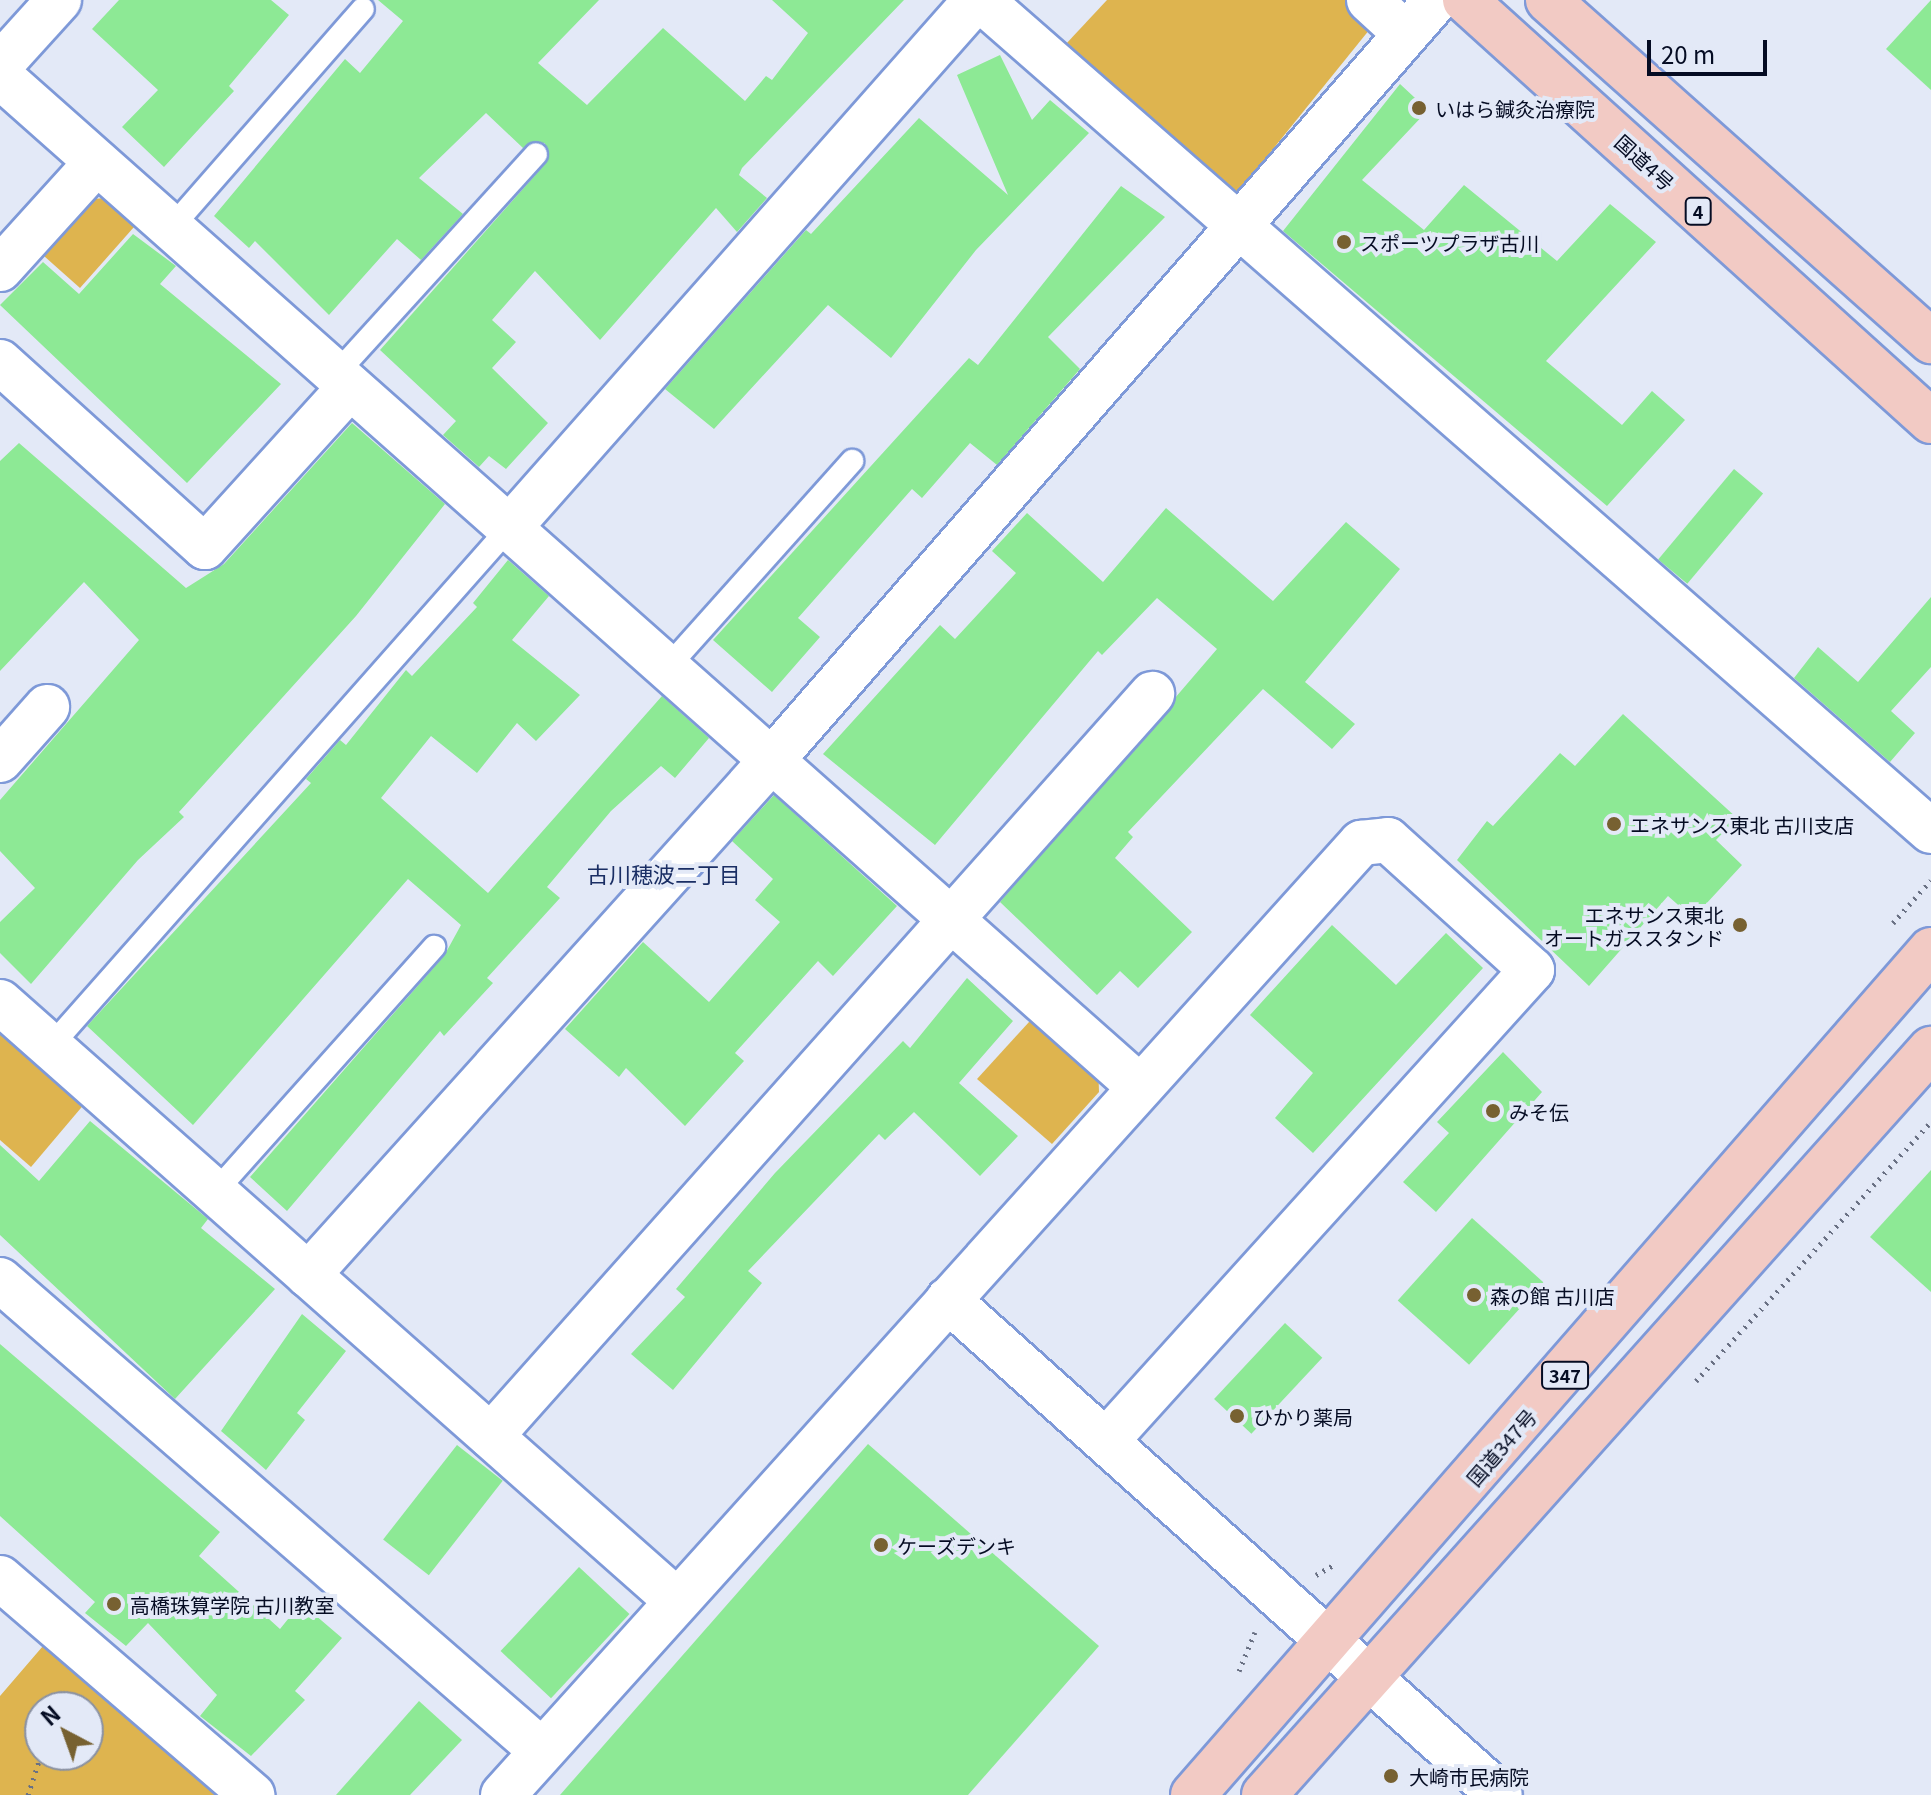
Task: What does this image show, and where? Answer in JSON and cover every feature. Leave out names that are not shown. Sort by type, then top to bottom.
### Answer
[{"type":"highway","name":"国道4号","points":[[1465,0],[1931,421]]},
{"type":"highway","points":[[1548,0],[1931,341]]},
{"type":"highway","name":"国道347号","points":[[1193,1795],[1931,950]]},
{"type":"highway","name":"347","points":[[1264,1795],[1368,1673],[1931,1049]]},
{"type":"street","points":[[0,65],[59,0]]},
{"type":"street","points":[[509,528],[979,0],[1931,831]]},
{"type":"street","points":[[1369,0],[1406,34]]},
{"type":"street","points":[[308,1275],[771,761],[1436,0]]},
{"type":"street","points":[[0,76],[1140,1087]]},
{"type":"street","points":[[0,269],[97,162]]},
{"type":"street","points":[[0,362],[205,547],[343,380]]},
{"type":"street","points":[[491,1436],[953,921],[1152,694]]},
{"type":"street","points":[[0,760],[47,707]]},
{"type":"street","points":[[503,1795],[1361,843],[1388,840],[1532,970],[1106,1441]]},
{"type":"street","points":[[0,1002],[677,1601]]},
{"type":"street","points":[[0,1280],[542,1751]]},
{"type":"street","points":[[948,1300],[1368,1673],[1500,1795]]},
{"type":"street","points":[[0,1578],[252,1795]]},
{"type":"lane","points":[[171,228],[363,9]]},
{"type":"lane","points":[[343,380],[536,154]]},
{"type":"lane","points":[[667,668],[852,461]]},
{"type":"lane","points":[[50,1047],[509,528]]},
{"type":"lane","points":[[215,1192],[434,947]]},
{"type":"path","points":[[28,1795],[36,1771]]},
{"type":"shaded area","points":[[1107,0],[1347,0],[1374,24],[1235,196],[1065,45]]},
{"type":"shaded area","points":[[103,198],[134,227],[80,288],[35,248],[78,201]]},
{"type":"shaded area","points":[[1040,1010],[1098,1062],[1099,1092],[1052,1144],[977,1079]]},
{"type":"shaded area","points":[[0,1024],[86,1102],[31,1167],[0,1140]]},
{"type":"shaded area","points":[[49,1639],[231,1795],[0,1795],[0,1696]]},
{"type":"building","points":[[119,0],[271,0],[289,15],[229,86],[234,91],[164,167],[122,127],[158,90],[92,29]]},
{"type":"building","points":[[378,0],[599,0],[538,63],[587,105],[663,28],[745,101],[766,76],[772,80],[808,33],[772,0],[904,0],[742,168],[739,175],[767,198],[737,232],[716,208],[600,340],[535,271],[492,320],[516,342],[492,368],[548,423],[506,469],[489,456],[479,467],[443,435],[456,421],[380,350],[546,163],[545,143],[523,148],[486,113],[419,178],[463,214],[421,260],[397,239],[329,315],[255,241],[249,248],[214,216],[345,59],[360,73],[403,21]]},
{"type":"building","points":[[1931,0],[1931,90],[1886,49]]},
{"type":"building","points":[[1000,55],[1032,120],[1050,100],[1089,133],[976,250],[891,358],[828,305],[714,429],[665,389],[806,230],[811,234],[919,118],[1008,195],[957,75]]},
{"type":"building","points":[[1400,84],[1428,110],[1362,180],[1424,230],[1464,185],[1557,261],[1610,204],[1656,242],[1546,361],[1622,425],[1652,391],[1685,420],[1607,506],[1283,231]]},
{"type":"building","points":[[1121,186],[1165,217],[1048,337],[1080,369],[997,465],[970,443],[922,498],[912,489],[798,618],[820,637],[772,692],[713,640],[969,358],[978,365]]},
{"type":"building","points":[[133,234],[176,266],[160,284],[281,384],[187,483],[0,305],[43,262],[79,294]]},
{"type":"building","points":[[352,423],[445,504],[356,616],[179,812],[184,817],[138,860],[31,984],[0,953],[0,922],[35,888],[0,851],[0,800],[139,640],[84,582],[0,671],[0,461],[19,443],[186,588],[224,564]]},
{"type":"building","points":[[1734,469],[1763,493],[1687,584],[1658,559]]},
{"type":"building","points":[[1166,508],[1273,601],[1346,522],[1400,569],[1305,682],[1355,724],[1332,749],[1263,689],[1128,832],[1133,837],[1115,858],[1192,932],[1138,988],[1120,971],[1097,995],[1000,902],[1217,649],[1157,598],[1102,655],[1098,651],[935,845],[823,754],[940,625],[955,639],[1016,573],[992,551],[1027,513],[1103,582]]},
{"type":"building","points":[[508,560],[549,596],[512,640],[580,695],[536,741],[517,723],[477,773],[431,736],[381,798],[488,893],[662,696],[709,738],[675,778],[661,766],[611,811],[547,887],[560,898],[487,978],[493,983],[444,1036],[440,1031],[287,1211],[250,1177],[444,956],[461,925],[408,879],[193,1125],[87,1026],[311,783],[306,779],[340,740],[346,745],[406,670],[412,676],[477,607],[473,603]]},
{"type":"building","points":[[1931,597],[1931,667],[1891,711],[1915,733],[1890,762],[1794,678],[1818,647],[1858,682]]},
{"type":"building","points":[[1623,714],[1737,818],[1716,840],[1742,865],[1693,918],[1668,896],[1589,986],[1457,860],[1487,821],[1493,826],[1560,753],[1575,766]]},
{"type":"building","points":[[774,795],[897,906],[833,976],[818,961],[735,1053],[744,1061],[685,1126],[626,1068],[619,1077],[565,1029],[643,942],[709,1002],[780,922],[755,900],[773,879],[732,841]]},
{"type":"building","points":[[1332,925],[1396,985],[1446,933],[1483,968],[1313,1153],[1275,1118],[1313,1073],[1250,1015]]},
{"type":"building","points":[[967,978],[1013,1021],[959,1083],[1018,1136],[980,1176],[914,1112],[885,1140],[879,1134],[748,1271],[762,1283],[673,1390],[631,1354],[685,1297],[676,1289],[775,1173],[903,1041],[910,1048]]},
{"type":"building","points":[[1503,1052],[1542,1092],[1436,1212],[1403,1182],[1449,1133],[1437,1122]]},
{"type":"building","points":[[90,1121],[208,1219],[201,1228],[275,1289],[175,1399],[0,1235],[0,1145],[39,1181]]},
{"type":"building","points":[[1931,1170],[1931,1292],[1870,1237]]},
{"type":"building","points":[[1472,1218],[1543,1282],[1469,1365],[1398,1300]]},
{"type":"building","points":[[302,1314],[346,1351],[297,1413],[305,1420],[266,1470],[221,1431]]},
{"type":"building","points":[[1285,1323],[1322,1358],[1251,1434],[1214,1399]]},
{"type":"building","points":[[0,1344],[220,1532],[199,1556],[280,1629],[301,1603],[342,1638],[295,1691],[305,1700],[251,1756],[200,1716],[217,1695],[148,1623],[126,1646],[85,1613],[95,1602],[0,1516]]},
{"type":"building","name":"ケーズデンキ","points":[[868,1444],[1099,1646],[968,1795],[560,1795]]},
{"type":"building","points":[[457,1445],[503,1481],[429,1575],[383,1540]]},
{"type":"building","points":[[579,1567],[629,1614],[551,1698],[501,1651]]},
{"type":"building","points":[[419,1701],[462,1740],[410,1795],[336,1795]]},
{"type":"place","name":"いはら鍼灸治療院","points":[[1419,108]]},
{"type":"place","name":"スポーツプラザ古川","points":[[1344,242]]},
{"type":"place","name":"エネサンス東北 古川支店","points":[[1614,824]]},
{"type":"place","name":"エネサンス東北 オートガススタンド","points":[[1740,925]]},
{"type":"place","name":"みそ伝","points":[[1493,1111]]},
{"type":"place","name":"森の館 古川店","points":[[1474,1295]]},
{"type":"place","name":"ひかり薬局","points":[[1237,1416]]},
{"type":"place","name":"ケーズデンキ","points":[[881,1545]]},
{"type":"place","name":"高橋珠算学院 古川教室","points":[[114,1604]]},
{"type":"place","name":"大崎市民病院","points":[[1391,1776]]},
{"type":"district","name":"古川穂波二丁目","points":[[664,874]]}]
